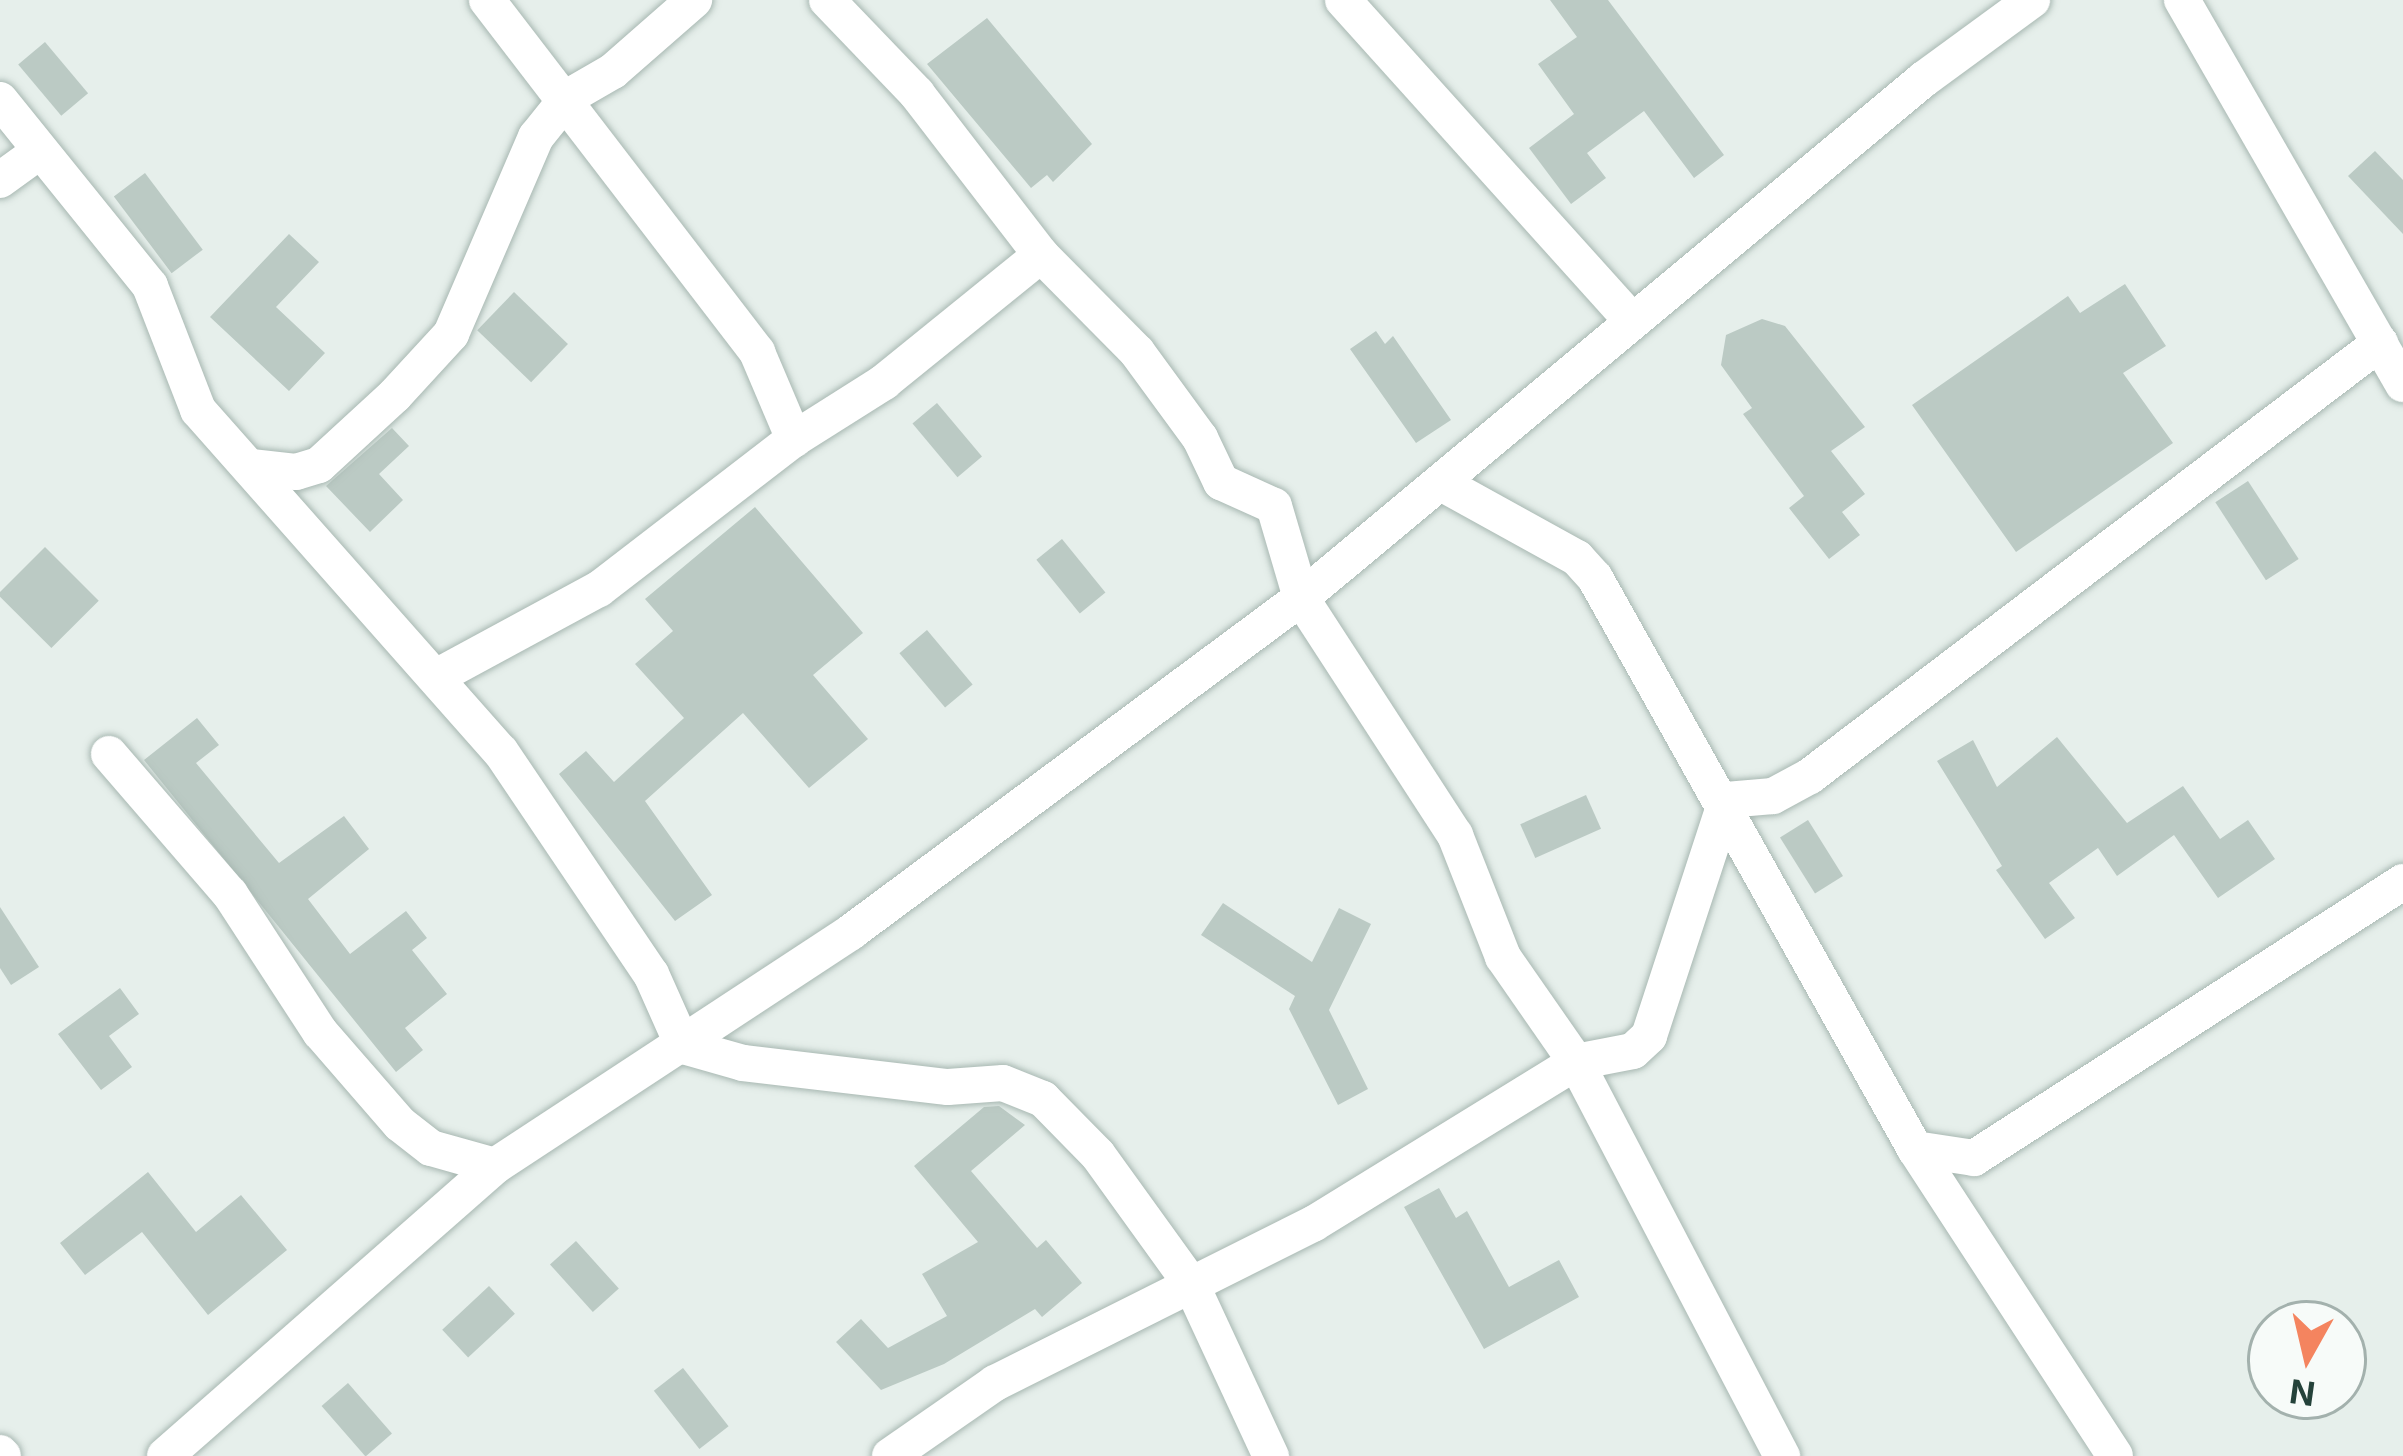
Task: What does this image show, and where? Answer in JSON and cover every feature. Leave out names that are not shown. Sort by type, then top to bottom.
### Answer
[{"type":"street","points":[[488,0],[568,97],[758,352],[794,439]]},
{"type":"street","points":[[251,466],[296,472],[319,465],[451,334],[536,137],[568,97],[613,71],[694,0]]},
{"type":"street","points":[[827,0],[917,94],[1040,255],[1137,352],[1200,438],[1221,482],[1274,506],[1301,598],[1454,835],[1503,956],[1576,1062],[1782,1456]]},
{"type":"street","points":[[1343,0],[1632,321]]},
{"type":"street","points":[[165,1456],[495,1166],[851,932],[1301,598],[1443,484],[1632,321],[2032,0]]},
{"type":"street","points":[[2182,0],[2403,384]]},
{"type":"street","points":[[0,100],[150,286],[198,410],[501,752],[651,974],[683,1046],[743,1064],[948,1087],[1003,1082],[1043,1100],[1098,1155],[1191,1284],[1271,1456]]},
{"type":"street","points":[[0,181],[40,151]]},
{"type":"street","points":[[436,677],[599,589],[794,439],[884,382],[1040,255]]},
{"type":"street","points":[[1726,800],[1773,796],[1810,776],[2380,343]]},
{"type":"street","points":[[1443,484],[1577,558],[1595,578],[1726,800],[1760,880],[1915,1149],[2115,1456]]},
{"type":"street","points":[[109,754],[230,894],[320,1032],[400,1124],[431,1148],[495,1166]]},
{"type":"street","points":[[890,1456],[995,1383],[1313,1225],[1576,1062],[1634,1051],[1649,1036],[1726,800]]},
{"type":"street","points":[[1915,1149],[1974,1158],[2403,882]]},
{"type":"building","points":[[1550,0],[1608,0],[1724,155],[1694,178],[1644,111],[1587,153],[1606,178],[1571,204],[1529,148],[1574,114],[1538,64],[1577,37]]},
{"type":"building","points":[[987,18],[1092,144],[1053,182],[1047,175],[1031,188],[927,64]]},
{"type":"building","points":[[45,42],[88,93],[61,116],[18,64]]},
{"type":"building","points":[[2375,151],[2403,180],[2403,234],[2348,176]]},
{"type":"building","points":[[145,173],[203,250],[172,273],[114,196]]},
{"type":"building","points":[[289,234],[319,262],[276,307],[325,353],[289,391],[210,317]]},
{"type":"building","points":[[2125,284],[2166,346],[2123,373],[2173,443],[2016,552],[1912,405],[2068,296],[2080,313]]},
{"type":"building","points":[[514,292],[568,344],[531,382],[477,330]]},
{"type":"building","points":[[1762,319],[1785,326],[1865,427],[1831,451],[1865,494],[1842,512],[1860,535],[1829,559],[1789,508],[1804,496],[1743,414],[1752,408],[1721,365],[1726,335]]},
{"type":"building","points":[[1376,331],[1385,344],[1393,336],[1451,420],[1416,443],[1350,349]]},
{"type":"building","points":[[937,403],[982,457],[957,477],[912,424]]},
{"type":"building","points":[[392,428],[409,446],[379,474],[403,500],[370,532],[326,486]]},
{"type":"building","points":[[2248,481],[2299,559],[2266,580],[2215,502]]},
{"type":"building","points":[[755,507],[863,633],[813,675],[868,739],[809,788],[743,713],[645,801],[712,895],[675,921],[559,774],[586,751],[614,782],[684,718],[635,664],[673,631],[645,599]]},
{"type":"building","points":[[1062,539],[1105,593],[1080,613],[1036,560]]},
{"type":"building","points":[[45,547],[99,601],[51,648],[0,597]]},
{"type":"building","points":[[927,630],[973,684],[945,708],[899,653]]},
{"type":"building","points":[[197,718],[219,745],[196,763],[279,863],[344,816],[369,849],[308,899],[350,954],[406,911],[427,938],[412,950],[447,994],[405,1028],[423,1050],[396,1072],[144,760]]},
{"type":"building","points":[[2057,737],[2127,823],[2183,786],[2220,839],[2248,820],[2275,859],[2218,898],[2174,835],[2117,876],[2098,848],[2049,883],[2075,918],[2045,939],[1996,870],[2002,866],[1937,761],[1973,740],[1997,787]]},
{"type":"building","points":[[1586,795],[1601,829],[1535,858],[1520,824]]},
{"type":"building","points":[[1808,820],[1843,876],[1815,893],[1780,837]]},
{"type":"building","points":[[1223,903],[1312,962],[1339,908],[1371,924],[1329,1010],[1368,1089],[1338,1105],[1289,1009],[1295,996],[1201,935]]},
{"type":"building","points":[[0,907],[39,967],[11,985],[0,968]]},
{"type":"building","points":[[120,988],[139,1014],[109,1036],[132,1067],[101,1090],[58,1034]]},
{"type":"building","points":[[999,1106],[1025,1125],[971,1171],[1037,1248],[1046,1240],[1082,1283],[1042,1317],[1035,1309],[944,1364],[881,1390],[836,1342],[861,1319],[888,1348],[947,1316],[922,1274],[978,1242],[914,1166],[984,1107]]},
{"type":"building","points":[[148,1172],[196,1232],[241,1195],[287,1250],[208,1315],[142,1232],[85,1275],[60,1243]]},
{"type":"building","points":[[1439,1188],[1456,1218],[1467,1211],[1509,1287],[1559,1260],[1579,1297],[1484,1349],[1404,1207]]},
{"type":"building","points":[[576,1241],[619,1289],[593,1312],[550,1264]]},
{"type":"building","points":[[489,1286],[515,1314],[468,1357],[442,1330]]},
{"type":"building","points":[[683,1368],[729,1426],[699,1449],[654,1391]]},
{"type":"building","points":[[348,1383],[392,1434],[365,1456],[322,1406]]}]
